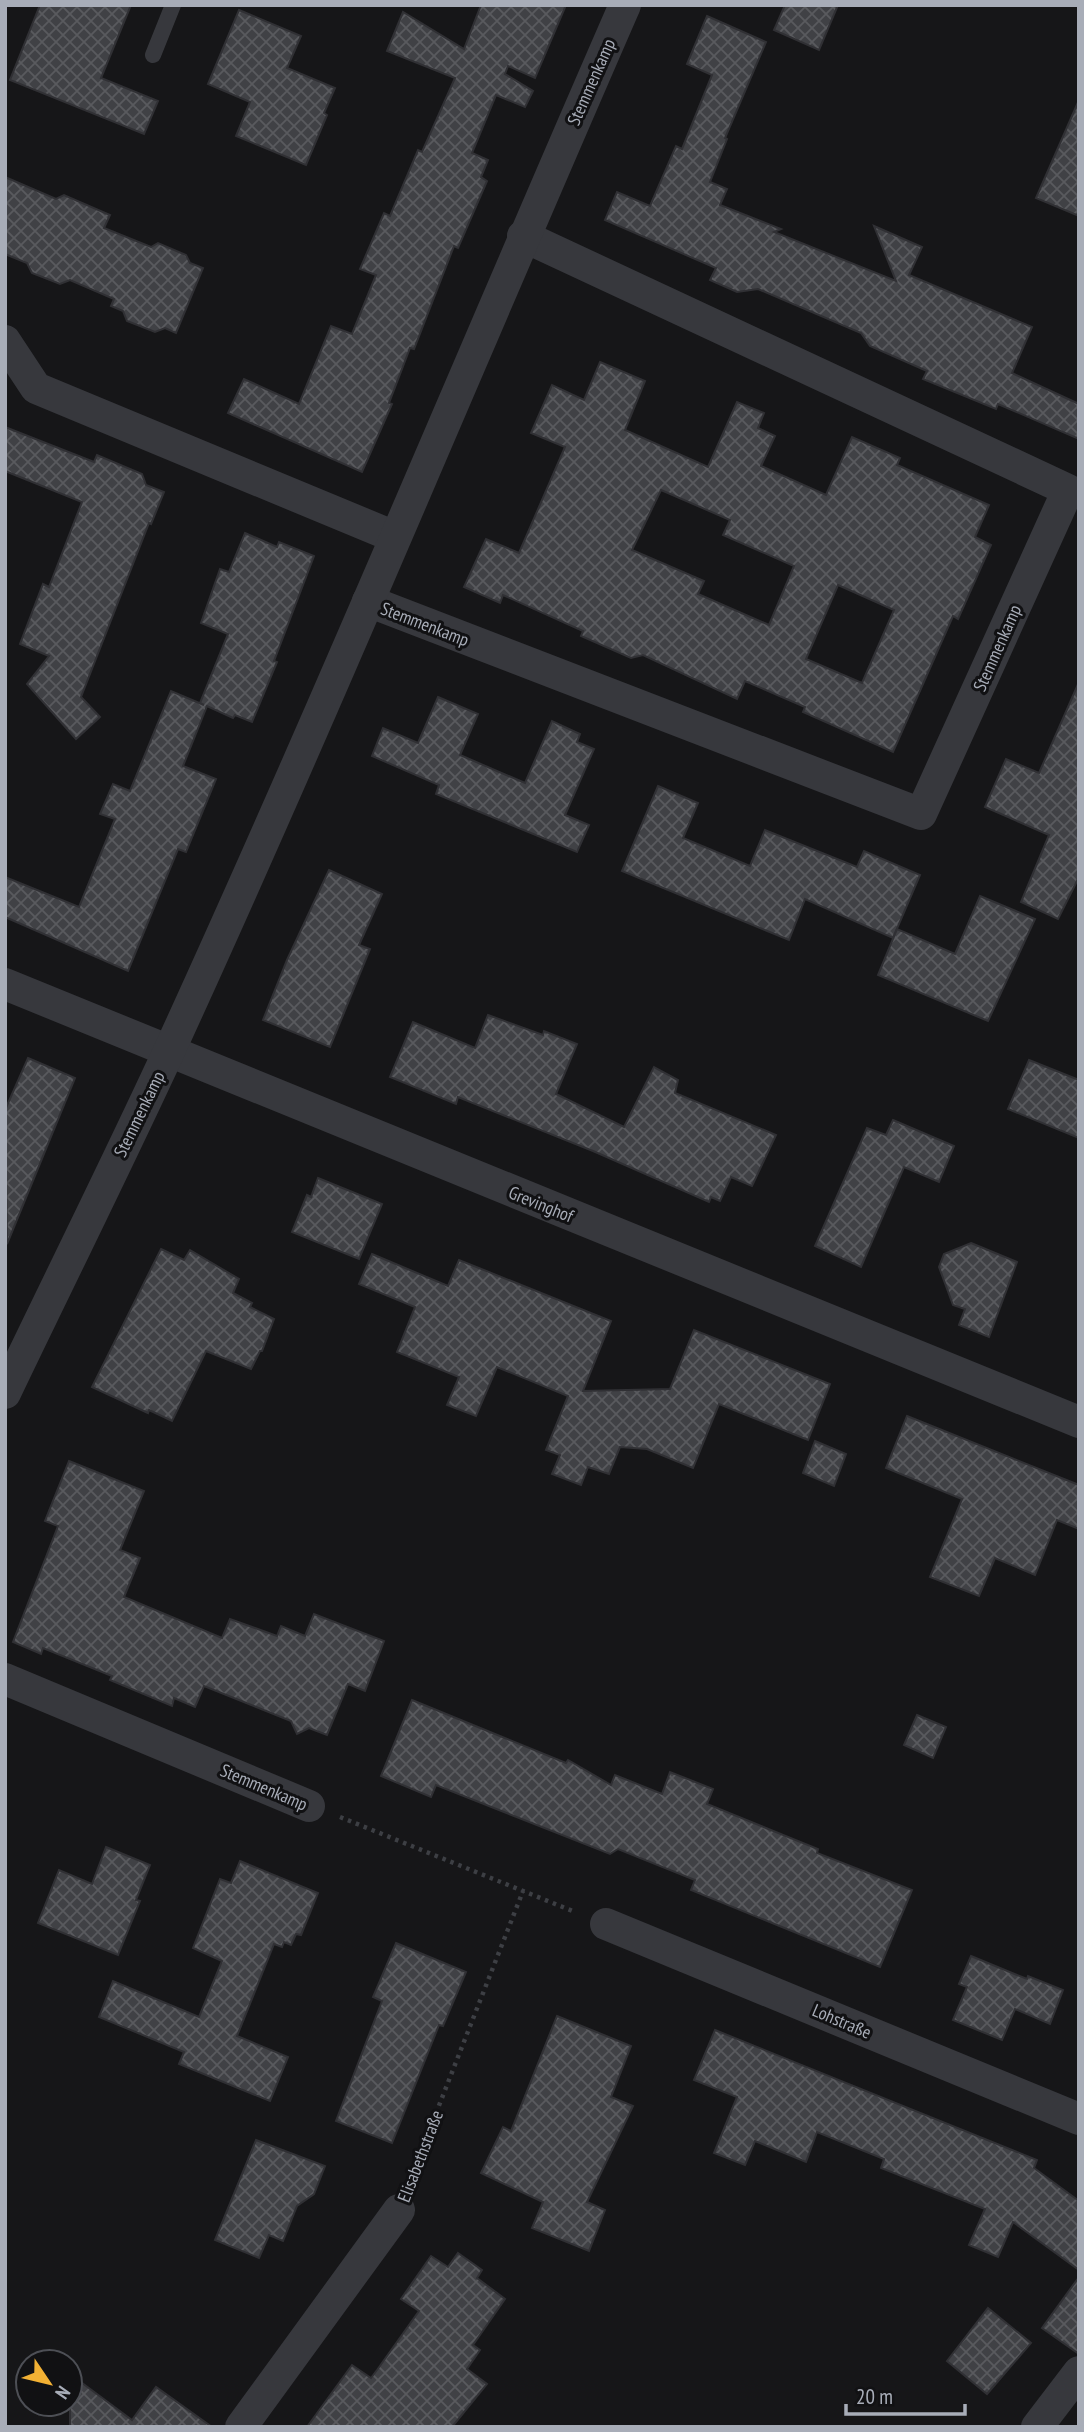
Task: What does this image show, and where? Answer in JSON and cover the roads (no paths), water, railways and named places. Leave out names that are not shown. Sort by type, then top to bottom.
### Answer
[{"type":"street","name":"Stemmenkamp","points":[[5,1393],[170,1050],[368,601],[523,236],[625,5]]},
{"type":"street","name":"Stemmenkamp","points":[[368,601],[921,814],[1068,490],[523,236]]},
{"type":"street","points":[[5,341],[36,388],[395,537]]},
{"type":"street","name":"Grevinghof","points":[[5,984],[1079,1422]]},
{"type":"street","name":"Stemmenkamp","points":[[5,1679],[309,1806]]},
{"type":"street","name":"Lohstraße","points":[[606,1924],[1079,2119]]},
{"type":"street","name":"Elisabethstraße","points":[[241,2427],[399,2210]]},
{"type":"street","points":[[1037,2427],[1079,2372]]},
{"type":"lane","points":[[153,55],[173,5]]}]
